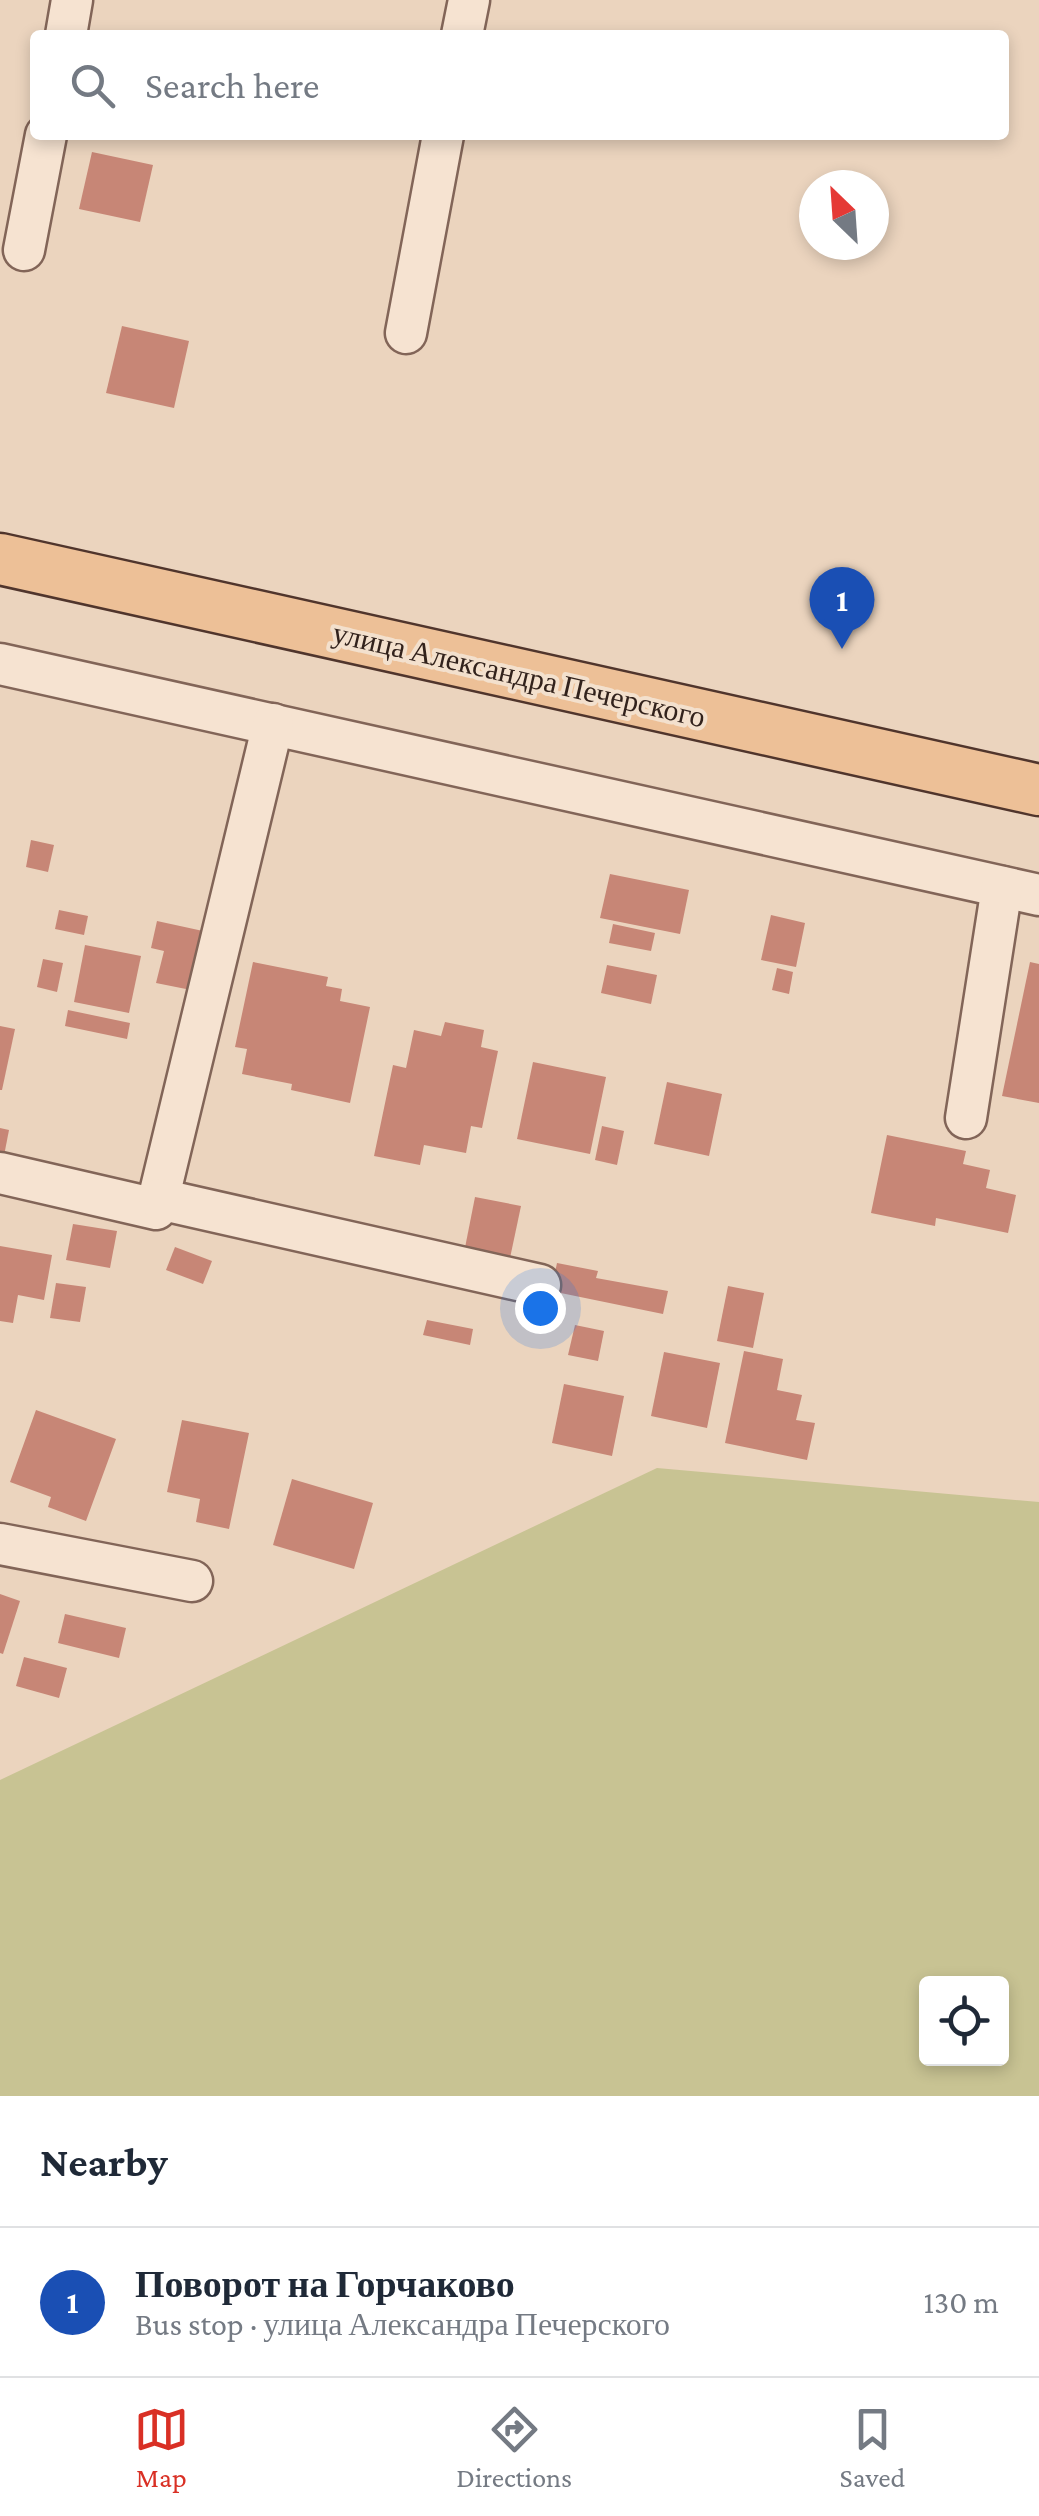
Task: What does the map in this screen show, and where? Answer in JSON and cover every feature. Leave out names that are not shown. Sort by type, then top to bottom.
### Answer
[{"type":"main road","name":"улица Александра Печерского","points":[[0,559],[1039,790]]},
{"type":"street","points":[[67,30],[72,0]]},
{"type":"street","points":[[463,30],[468,0]]},
{"type":"street","points":[[24,250],[45,140]]},
{"type":"street","points":[[406,333],[442,140]]},
{"type":"street","points":[[0,664],[1021,891],[966,1118]]},
{"type":"street","points":[[0,1173],[156,1209],[273,724]]},
{"type":"street","points":[[159,1200],[540,1285]]},
{"type":"street","points":[[0,1544],[192,1580]]},
{"type":"shaded area","points":[[657,1468],[1039,1502],[1039,2096],[0,2096],[0,1780]]},
{"type":"building","points":[[92,152],[153,165],[140,222],[79,209]]},
{"type":"building","points":[[122,326],[189,341],[174,408],[106,393]]},
{"type":"building","points":[[31,840],[54,845],[48,872],[26,867]]},
{"type":"building","points":[[610,874],[689,890],[680,934],[600,918]]},
{"type":"building","points":[[59,910],[88,916],[84,935],[55,929]]},
{"type":"building","points":[[771,915],[805,923],[796,967],[761,960]]},
{"type":"building","points":[[157,921],[203,931],[191,990],[156,983],[164,951],[151,948]]},
{"type":"building","points":[[613,924],[655,933],[651,951],[609,943]]},
{"type":"building","points":[[85,945],[141,956],[129,1013],[74,1002]]},
{"type":"building","points":[[43,959],[63,963],[57,992],[37,987]]},
{"type":"building","points":[[253,962],[328,977],[326,986],[342,989],[340,1001],[370,1007],[350,1103],[291,1090],[292,1084],[242,1074],[247,1049],[235,1047]]},
{"type":"building","points":[[1030,962],[1039,964],[1039,1103],[1002,1096]]},
{"type":"building","points":[[607,965],[657,975],[651,1004],[601,993]]},
{"type":"building","points":[[777,968],[793,972],[789,994],[772,990]]},
{"type":"building","points":[[68,1010],[130,1023],[127,1039],[65,1026]]},
{"type":"building","points":[[445,1022],[484,1030],[481,1047],[498,1051],[482,1128],[471,1126],[466,1153],[424,1145],[420,1165],[374,1156],[393,1065],[406,1068],[414,1030],[441,1036]]},
{"type":"building","points":[[0,1026],[15,1029],[2,1090],[0,1090]]},
{"type":"building","points":[[533,1062],[606,1077],[590,1154],[517,1139]]},
{"type":"building","points":[[667,1082],[722,1094],[709,1156],[654,1144]]},
{"type":"building","points":[[602,1126],[624,1131],[617,1165],[595,1160]]},
{"type":"building","points":[[0,1128],[9,1130],[2,1166],[0,1165]]},
{"type":"building","points":[[887,1135],[966,1151],[963,1164],[990,1170],[986,1188],[1016,1195],[1008,1233],[936,1218],[935,1226],[871,1213]]},
{"type":"building","points":[[475,1197],[521,1206],[506,1277],[461,1268]]},
{"type":"building","points":[[73,1224],[117,1231],[110,1268],[66,1260]]},
{"type":"building","points":[[0,1246],[52,1255],[44,1300],[18,1295],[13,1323],[0,1321]]},
{"type":"building","points":[[175,1247],[212,1261],[203,1284],[166,1270]]},
{"type":"building","points":[[557,1263],[598,1271],[596,1278],[668,1291],[663,1314],[551,1291]]},
{"type":"building","points":[[56,1283],[86,1287],[80,1322],[50,1318]]},
{"type":"building","points":[[728,1286],[764,1293],[753,1348],[717,1341]]},
{"type":"building","points":[[427,1320],[473,1329],[470,1345],[423,1335]]},
{"type":"building","points":[[575,1325],[604,1331],[598,1361],[568,1355]]},
{"type":"building","points":[[744,1351],[783,1359],[777,1390],[802,1395],[796,1420],[815,1423],[807,1460],[725,1443]]},
{"type":"building","points":[[664,1352],[720,1363],[707,1428],[651,1416]]},
{"type":"building","points":[[564,1384],[624,1396],[612,1456],[552,1443]]},
{"type":"building","points":[[36,1410],[116,1439],[86,1521],[48,1507],[51,1497],[10,1482]]},
{"type":"building","points":[[182,1420],[249,1433],[229,1529],[196,1522],[200,1499],[167,1492]]},
{"type":"building","points":[[292,1479],[373,1503],[354,1569],[273,1545]]},
{"type":"building","points":[[0,1594],[20,1601],[3,1654],[0,1653]]},
{"type":"building","points":[[65,1614],[126,1628],[119,1658],[58,1643]]},
{"type":"building","points":[[24,1657],[67,1668],[59,1698],[16,1686]]},
{"type":"place","name":"Поворот на Горчаково","points":[[842,649]]}]
